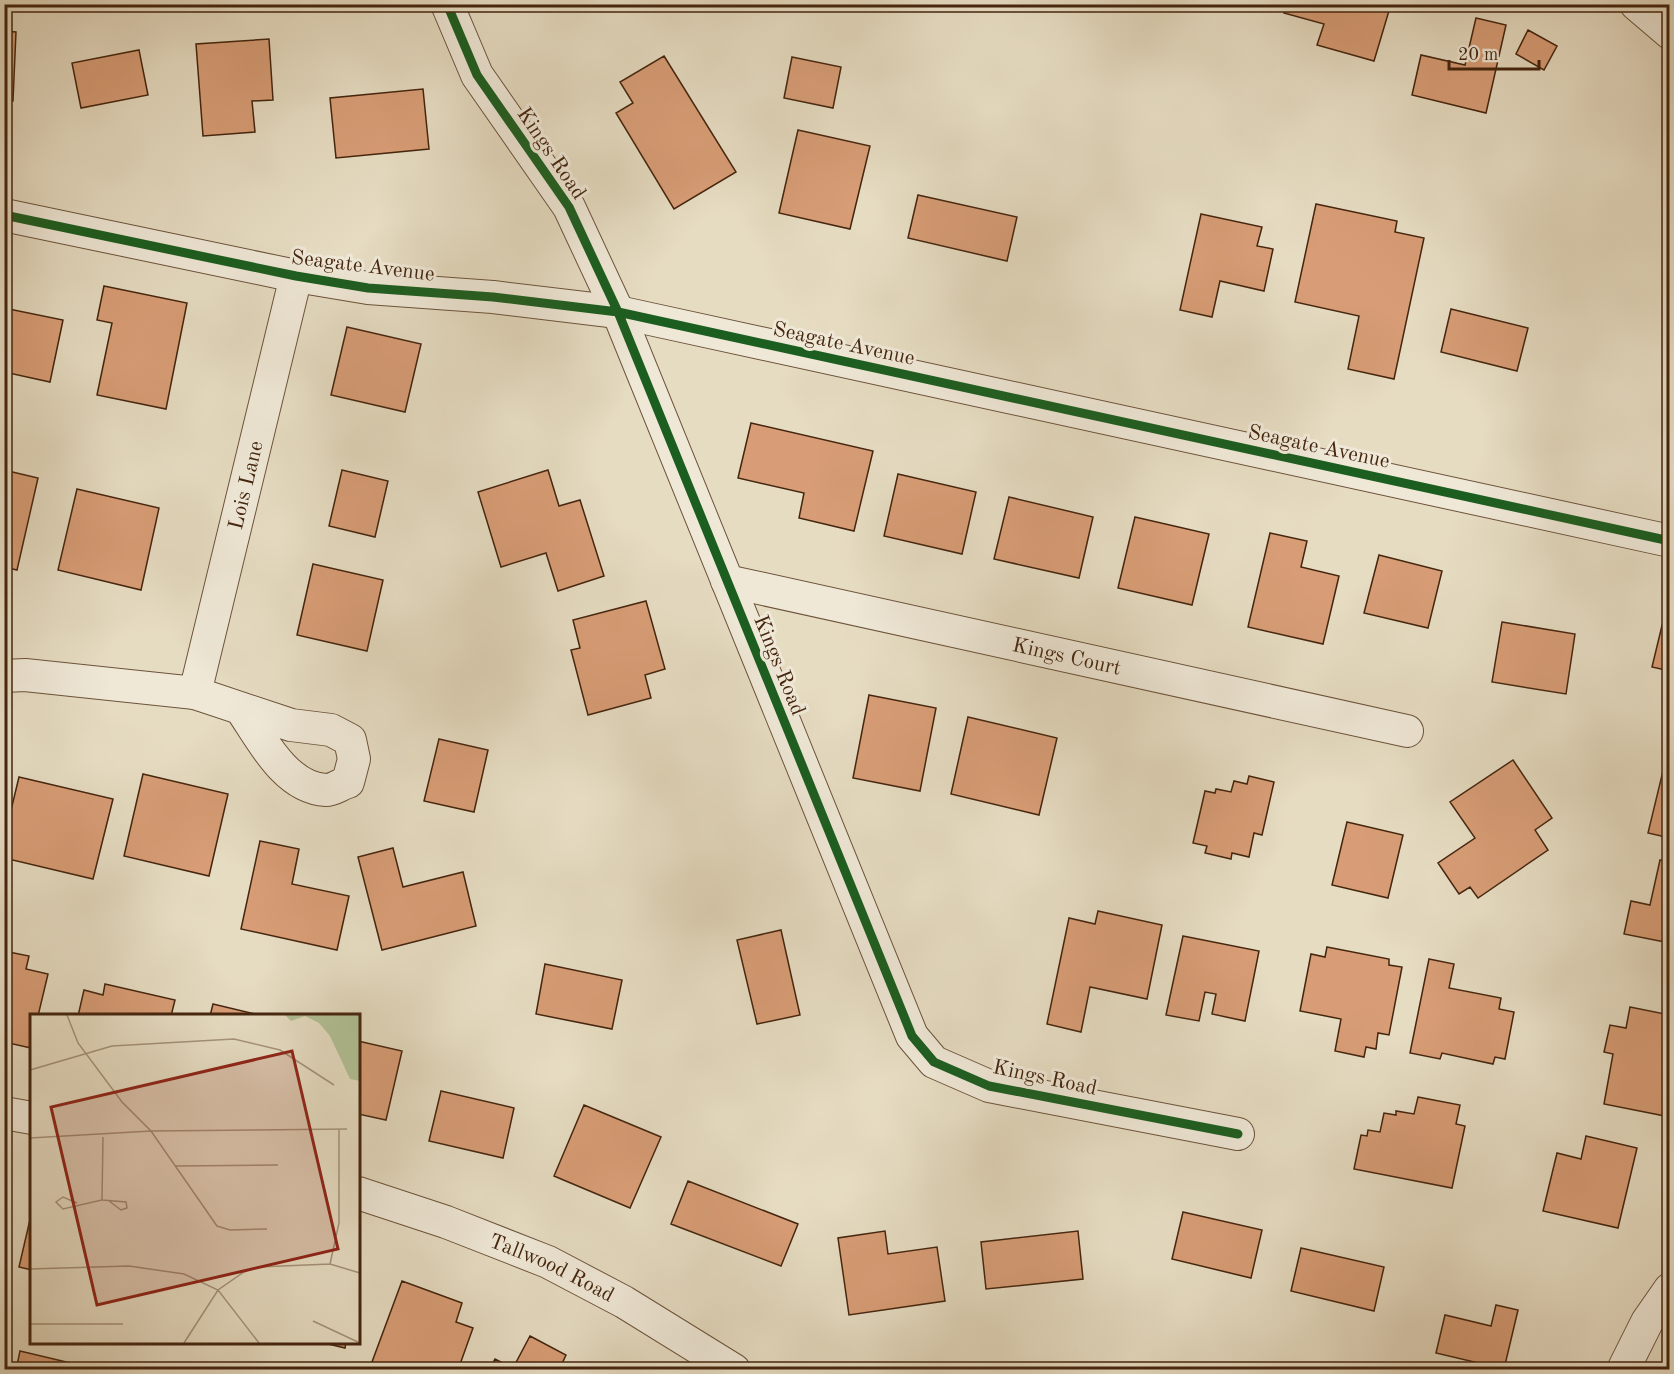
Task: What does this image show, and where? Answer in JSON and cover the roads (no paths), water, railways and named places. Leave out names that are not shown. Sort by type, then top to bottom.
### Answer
[{"type":"street","name":"Kings Road","points":[[447,4],[477,75],[569,207],[618,312],[912,1036],[934,1062],[989,1086],[1238,1134]]},
{"type":"street","points":[[1636,4],[1670,33]]},
{"type":"street","name":"Seagate Avenue","points":[[4,215],[296,276],[368,288],[493,297],[618,312],[1670,541]]},
{"type":"street","name":"Lois Lane","points":[[195,693],[296,276]]},
{"type":"street","name":"Kings Court","points":[[727,581],[1407,730]]},
{"type":"street","points":[[11,671],[195,693],[241,709]]},
{"type":"street","points":[[4,1113],[30,1118]]},
{"type":"street","name":"Tallwood Road","points":[[360,1194],[446,1222],[548,1262],[624,1302],[734,1370]]},
{"type":"street","points":[[1623,1370],[1647,1322],[1670,1289]]}]
